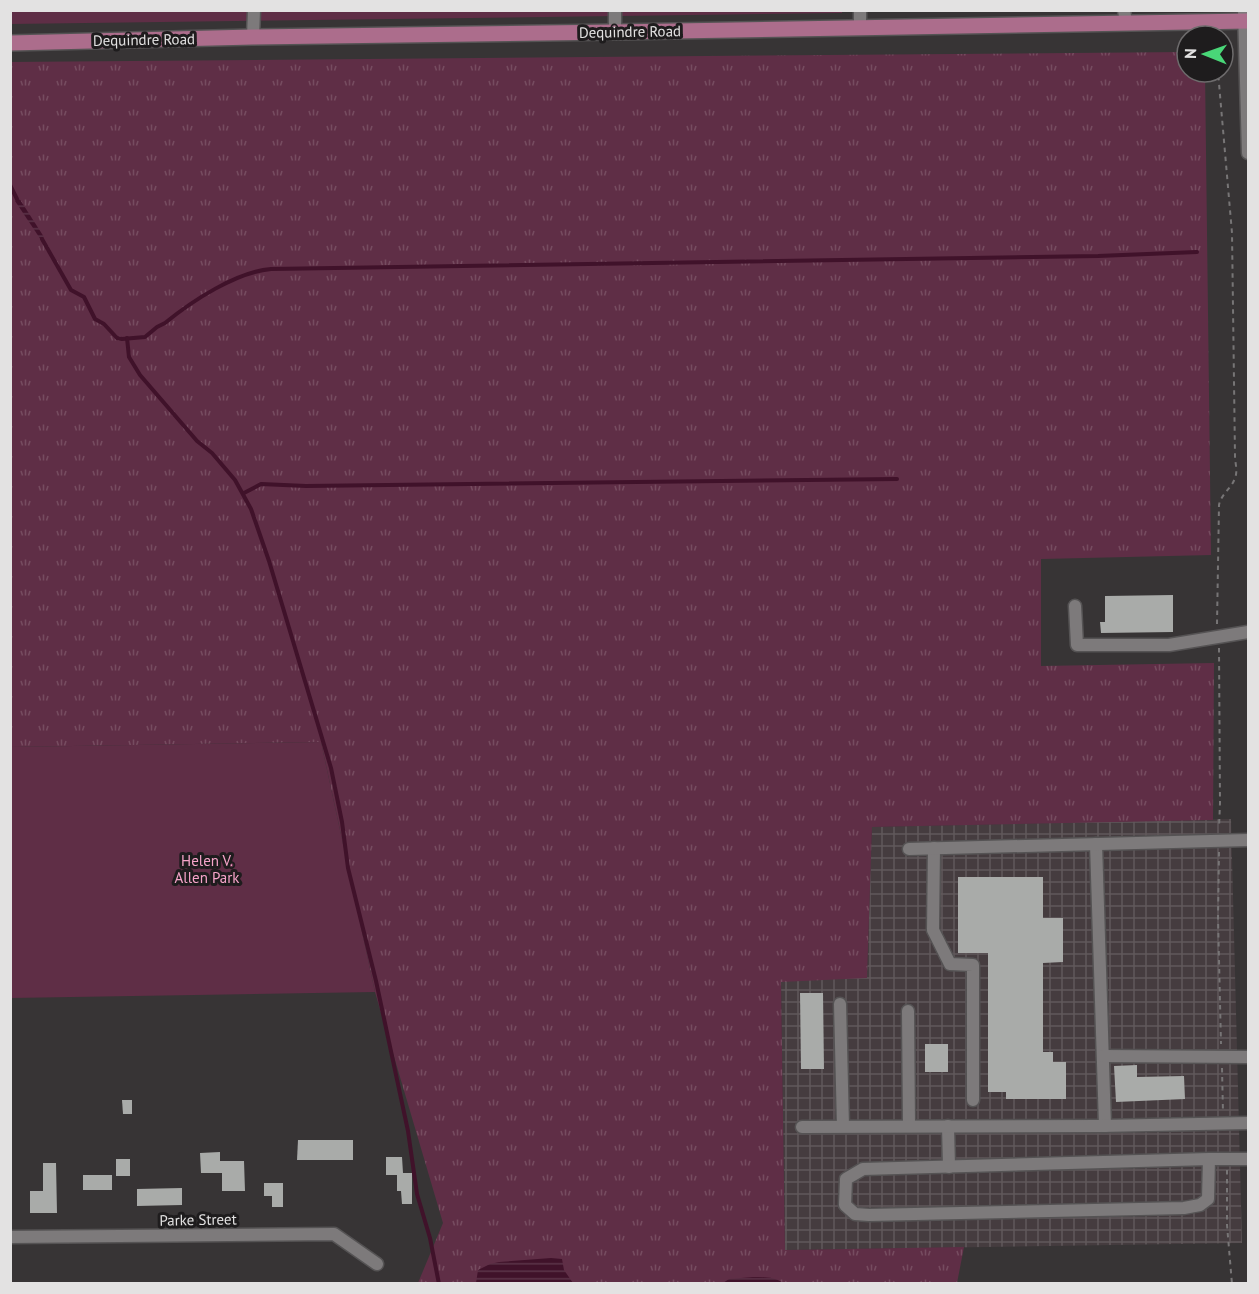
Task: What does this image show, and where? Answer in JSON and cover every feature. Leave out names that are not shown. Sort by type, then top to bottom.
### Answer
[{"type":"main road","name":"Dequindre Road","points":[[10,43],[860,28],[1125,17],[1246,17]]},
{"type":"street","points":[[253,37],[254,10]]},
{"type":"street","points":[[615,10],[615,32]]},
{"type":"street","points":[[860,10],[860,28]]},
{"type":"street","points":[[1246,17],[1248,153]]},
{"type":"street","points":[[1076,606],[1077,645],[1169,645],[1248,632]]},
{"type":"street","points":[[909,849],[1248,840]]},
{"type":"street","points":[[1096,844],[1106,1126]]},
{"type":"street","points":[[934,848],[933,930],[950,964],[973,964],[974,1100]]},
{"type":"street","points":[[840,1004],[843,1126]]},
{"type":"street","points":[[908,1011],[909,1126]]},
{"type":"street","points":[[1103,1056],[1248,1057]]},
{"type":"street","points":[[802,1127],[1248,1124]]},
{"type":"street","points":[[948,1126],[949,1167]]},
{"type":"street","points":[[1209,1159],[1208,1199],[1200,1205],[1184,1208],[869,1215],[855,1214],[845,1205],[846,1179],[863,1169],[1209,1159],[1248,1159]]},
{"type":"street","name":"Parke Street","points":[[10,1237],[334,1234],[377,1264]]},
{"type":"path","points":[[1219,84],[1232,233],[1236,471],[1233,482],[1220,498],[1219,505],[1219,831]]},
{"type":"path","points":[[1219,850],[1218,918],[1222,1051]]},
{"type":"path","points":[[1222,1065],[1224,1115]]},
{"type":"path","points":[[1226,1159],[1227,1225],[1232,1284]]},
{"type":"shaded area","points":[[19,198],[44,237],[41,240],[15,201]]},
{"type":"shaded area","points":[[1231,819],[1242,1243],[785,1250],[781,981],[867,977],[872,827]]},
{"type":"shaded area","points":[[562,1259],[564,1270],[573,1283],[476,1283],[478,1270],[490,1264]]},
{"type":"shaded area","points":[[773,1278],[783,1283],[723,1283],[729,1279]]},
{"type":"green space","points":[[842,10],[842,13],[11,24],[10,11]]},
{"type":"green space","points":[[1175,52],[1175,84],[1205,84],[1211,555],[1041,559],[1041,666],[1214,663],[1213,820],[872,827],[867,978],[781,982],[785,1250],[964,1247],[957,1283],[418,1283],[443,1223],[375,992],[321,742],[11,747],[10,62]]},
{"type":"green space","name":"Helen V. Allen Park","points":[[321,742],[375,992],[11,998],[11,747]]},
{"type":"building","points":[[1173,595],[1173,632],[1101,633],[1100,622],[1105,622],[1105,596]]},
{"type":"building","points":[[958,877],[1043,877],[1043,918],[1063,918],[1063,962],[1043,963],[1043,1052],[1053,1052],[1053,1062],[1066,1062],[1066,1099],[1006,1099],[1006,1092],[988,1092],[988,953],[958,953]]},
{"type":"building","points":[[800,993],[823,993],[824,1069],[801,1069]]},
{"type":"building","points":[[925,1044],[948,1044],[948,1072],[925,1072]]},
{"type":"building","points":[[1137,1065],[1137,1077],[1184,1076],[1185,1099],[1116,1102],[1114,1066]]},
{"type":"building","points":[[122,1100],[132,1100],[132,1114],[123,1114]]},
{"type":"building","points":[[298,1140],[353,1140],[353,1160],[297,1160]]},
{"type":"building","points":[[220,1152],[220,1161],[244,1161],[245,1191],[222,1191],[222,1173],[201,1173],[200,1153]]},
{"type":"building","points":[[386,1157],[402,1157],[403,1173],[412,1173],[412,1204],[402,1204],[401,1191],[397,1191],[397,1175],[386,1175]]},
{"type":"building","points":[[116,1159],[130,1159],[130,1176],[116,1176]]},
{"type":"building","points":[[43,1163],[56,1163],[57,1213],[30,1213],[30,1191],[43,1191]]},
{"type":"building","points":[[83,1175],[112,1175],[112,1190],[83,1190]]},
{"type":"building","points":[[264,1183],[283,1183],[283,1207],[272,1207],[272,1196],[264,1196]]},
{"type":"building","points":[[182,1188],[182,1205],[137,1206],[137,1189]]},
{"type":"waterway","points":[[10,185],[17,199]]},
{"type":"waterway","points":[[42,239],[71,290],[84,297],[95,319],[104,324],[117,338],[122,339],[145,337],[215,289],[243,276],[271,269],[1098,256],[1197,252]]},
{"type":"waterway","points":[[127,338],[129,357],[140,375],[197,441],[212,453],[235,480],[251,509],[269,561],[331,768],[348,868],[376,981],[408,1131],[417,1194],[430,1238],[439,1284]]},
{"type":"waterway","points":[[244,493],[261,484],[306,486],[897,479]]}]
